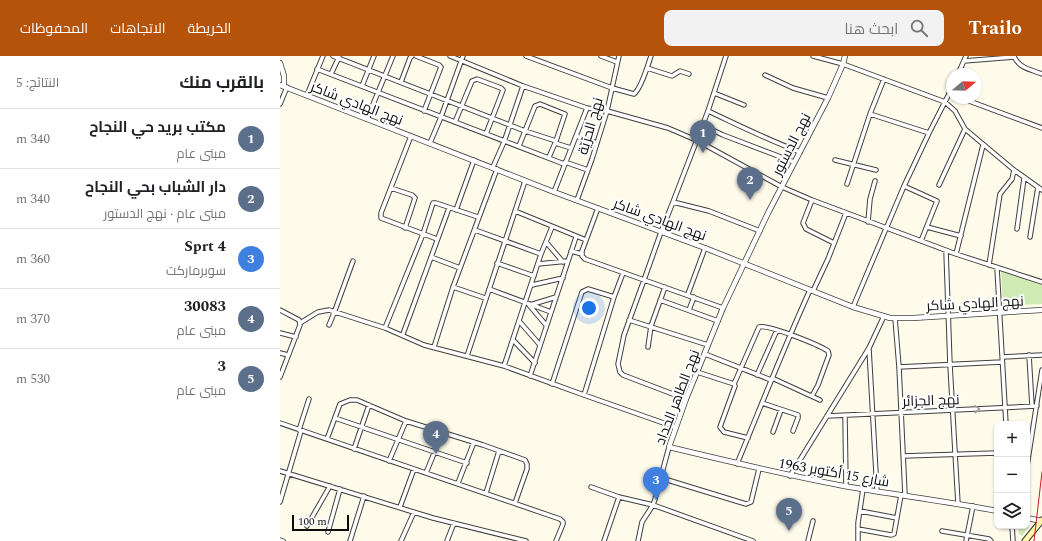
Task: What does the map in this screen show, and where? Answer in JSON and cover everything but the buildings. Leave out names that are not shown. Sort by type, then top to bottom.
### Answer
[{"type":"main road","points":[[1026,541],[1042,521]]},
{"type":"street","points":[[307,95],[322,56]]},
{"type":"street","points":[[333,56],[339,57],[368,70],[571,148]]},
{"type":"street","points":[[362,86],[374,56]]},
{"type":"street","points":[[367,119],[393,56]]},
{"type":"street","points":[[401,82],[412,56]]},
{"type":"street","points":[[416,56],[441,67],[424,111]]},
{"type":"street","points":[[450,56],[462,58],[523,86],[587,108],[607,111],[662,126],[696,140],[782,187],[812,200],[946,251],[1042,282]]},
{"type":"street","points":[[526,56],[632,94],[635,94],[651,56]]},
{"type":"street","points":[[601,56],[617,62]]},
{"type":"street","name":"نهج الحرّيّة","points":[[577,200],[607,111],[619,56]]},
{"type":"street","points":[[686,399],[627,377],[620,372],[619,357],[629,320],[708,111],[726,56]]},
{"type":"street","points":[[813,56],[843,64],[945,102],[955,111],[965,129],[1024,178],[1042,190]]},
{"type":"street","name":"نهج الدستور","points":[[744,263],[794,162],[828,98],[845,56]]},
{"type":"street","points":[[961,68],[966,56]]},
{"type":"street","points":[[964,61],[1014,56],[1020,65],[1042,74]]},
{"type":"street","points":[[332,74],[339,57]]},
{"type":"street","points":[[430,143],[462,58]]},
{"type":"street","points":[[280,63],[284,86],[280,104]]},
{"type":"street","points":[[647,68],[672,76],[680,71],[690,74]]},
{"type":"street","points":[[317,69],[504,142],[588,170]]},
{"type":"street","points":[[765,75],[793,88],[828,98]]},
{"type":"street","points":[[455,122],[471,83],[474,80],[477,79],[501,88],[503,92],[486,134]]},
{"type":"street","points":[[847,184],[870,114],[884,79]]},
{"type":"street","name":"نهج الهادي شاكر","points":[[284,86],[554,192],[744,263],[853,307],[895,318],[1042,310]]},
{"type":"street","points":[[434,347],[453,287],[475,230],[478,216],[523,86]]},
{"type":"street","points":[[714,93],[744,105]]},
{"type":"street","points":[[853,307],[904,186],[945,102]]},
{"type":"street","points":[[519,146],[535,106],[540,104],[565,114],[549,158]]},
{"type":"street","points":[[976,104],[1042,128]]},
{"type":"street","points":[[554,192],[564,163],[587,108]]},
{"type":"street","points":[[708,111],[775,143],[800,152]]},
{"type":"street","points":[[870,114],[929,133]]},
{"type":"street","points":[[702,125],[723,135],[794,162]]},
{"type":"street","points":[[939,185],[965,129]]},
{"type":"street","points":[[411,136],[381,213],[381,218],[437,239]]},
{"type":"street","points":[[576,136],[597,143]]},
{"type":"street","points":[[956,254],[983,145]]},
{"type":"street","points":[[456,210],[474,160]]},
{"type":"street","points":[[835,160],[876,170]]},
{"type":"street","points":[[989,265],[1000,194],[1012,179],[1014,170]]},
{"type":"street","points":[[1017,229],[1024,178]]},
{"type":"street","points":[[467,356],[525,180]]},
{"type":"street","points":[[868,222],[870,199],[875,181]]},
{"type":"street","points":[[904,186],[937,201],[921,241]]},
{"type":"street","points":[[391,188],[412,195],[415,198],[405,228]]},
{"type":"street","points":[[1030,237],[1038,188]]},
{"type":"street","points":[[812,200],[803,223],[804,226],[806,229],[834,243]]},
{"type":"street","points":[[673,202],[709,211],[760,231]]},
{"type":"street","points":[[385,328],[422,234],[432,203],[478,216]]},
{"type":"street","points":[[403,334],[449,208]]},
{"type":"street","points":[[598,208],[586,240],[582,254],[583,258],[587,261],[688,294],[723,308]]},
{"type":"street","points":[[515,212],[586,240]]},
{"type":"street","points":[[737,464],[790,334],[834,243],[846,213]]},
{"type":"street","points":[[504,366],[519,321],[528,304],[534,276],[552,227]]},
{"type":"street","points":[[927,227],[961,236]]},
{"type":"street","points":[[475,230],[541,254]]},
{"type":"street","points":[[530,376],[576,237]]},
{"type":"street","points":[[546,242],[563,262]]},
{"type":"street","points":[[688,294],[705,248]]},
{"type":"street","points":[[571,251],[582,254]]},
{"type":"street","points":[[946,251],[950,365],[958,504]]},
{"type":"street","points":[[431,257],[460,268]]},
{"type":"street","points":[[328,325],[334,313],[353,261]]},
{"type":"street","points":[[538,264],[568,261]]},
{"type":"street","points":[[497,263],[534,276]]},
{"type":"street","name":"نهج الطاهر الحداد","points":[[638,541],[642,522],[653,505],[675,427],[723,308],[744,263]]},
{"type":"street","points":[[997,268],[1006,421]]},
{"type":"street","points":[[584,395],[622,273]]},
{"type":"street","points":[[532,284],[563,278]]},
{"type":"street","points":[[453,287],[486,298]]},
{"type":"street","points":[[648,347],[651,326],[665,287]]},
{"type":"street","points":[[489,289],[551,312]]},
{"type":"street","points":[[552,384],[582,292],[588,289],[614,297]]},
{"type":"street","points":[[689,310],[694,297]]},
{"type":"street","points":[[528,304],[556,298]]},
{"type":"street","points":[[660,300],[718,320]]},
{"type":"street","points":[[528,304],[546,325]]},
{"type":"street","points":[[280,310],[291,317]]},
{"type":"street","points":[[280,377],[300,323],[321,311],[329,310],[334,313],[403,334],[417,342],[504,366],[675,427]]},
{"type":"street","points":[[280,314],[299,320],[300,323]]},
{"type":"street","points":[[790,476],[869,348],[884,316]]},
{"type":"street","points":[[858,529],[892,535],[895,532],[903,495],[902,412],[895,318]]},
{"type":"street","points":[[629,320],[708,345]]},
{"type":"street","points":[[519,321],[540,345]]},
{"type":"street","points":[[748,438],[724,432],[721,429],[721,425],[736,386],[734,384],[759,326],[764,326],[790,334],[826,349],[829,352],[818,385],[812,396]]},
{"type":"street","points":[[757,375],[777,330]]},
{"type":"street","points":[[280,333],[296,337]]},
{"type":"street","points":[[513,340],[534,363]]},
{"type":"street","points":[[869,348],[877,491]]},
{"type":"street","points":[[280,353],[288,355]]},
{"type":"street","points":[[705,354],[741,369],[771,379],[820,400]]},
{"type":"street","points":[[1002,357],[1042,354]]},
{"type":"street","points":[[1029,355],[1034,406]]},
{"type":"street","points":[[899,366],[1002,362]]},
{"type":"street","points":[[1030,436],[1034,406],[1042,370]]},
{"type":"street","points":[[697,372],[734,384]]},
{"type":"street","points":[[280,502],[309,399]]},
{"type":"street","points":[[327,439],[339,406],[342,402],[354,400],[369,405],[406,421],[523,459],[527,464],[515,503]]},
{"type":"street","points":[[762,403],[798,416],[793,431]]},
{"type":"street","points":[[354,448],[369,405]]},
{"type":"street","name":"نهج الجزائر","points":[[827,416],[873,415],[902,412],[953,411],[1034,406]]},
{"type":"street","points":[[773,432],[781,410]]},
{"type":"street","points":[[845,416],[846,486]]},
{"type":"street","points":[[335,418],[467,463]]},
{"type":"street","points":[[390,461],[406,421]]},
{"type":"street","points":[[280,423],[561,520],[563,524],[556,541]]},
{"type":"street","points":[[426,473],[435,452],[441,432]]},
{"type":"street","points":[[458,484],[474,442]]},
{"type":"street","name":"شارع 15 أكتوبر 1963","points":[[669,447],[790,476],[973,506],[994,511]]},
{"type":"street","points":[[486,493],[499,451]]},
{"type":"street","points":[[903,456],[994,453]]},
{"type":"street","points":[[400,507],[414,469]]},
{"type":"street","points":[[661,478],[746,504],[751,502],[759,469]]},
{"type":"street","points":[[280,471],[414,512],[510,539],[526,541]]},
{"type":"street","points":[[307,526],[330,486]]},
{"type":"street","points":[[591,487],[619,497],[653,505],[752,541]]},
{"type":"street","points":[[328,532],[340,489]]},
{"type":"street","points":[[858,541],[863,489]]},
{"type":"street","points":[[350,541],[364,496]]},
{"type":"street","points":[[604,541],[619,497]]},
{"type":"street","points":[[966,541],[973,506]]},
{"type":"street","points":[[860,511],[897,518]]},
{"type":"street","points":[[401,541],[414,512]]},
{"type":"street","points":[[1030,519],[1042,521]]},
{"type":"street","points":[[808,541],[813,521]]},
{"type":"street","points":[[447,541],[454,523]]},
{"type":"street","points":[[1012,529],[1013,541]]},
{"type":"street","points":[[942,531],[989,539],[991,541]]},
{"type":"green space","points":[[1001,269],[1042,282],[1042,304],[1003,306]]},
{"type":"green space","points":[[1018,529],[1027,529],[1022,536],[1019,534]]},
{"type":"railway","points":[[1034,541],[1042,472]]},
{"type":"place","name":"مكتب بريد حي النجاح","points":[[703,153]]},
{"type":"place","name":"دار الشباب بحي النجاح","points":[[750,200]]},
{"type":"place","name":"30083","points":[[436,454]]},
{"type":"place","name":"Sprt 4","points":[[656,500]]},
{"type":"place","name":"3","points":[[789,531]]}]
